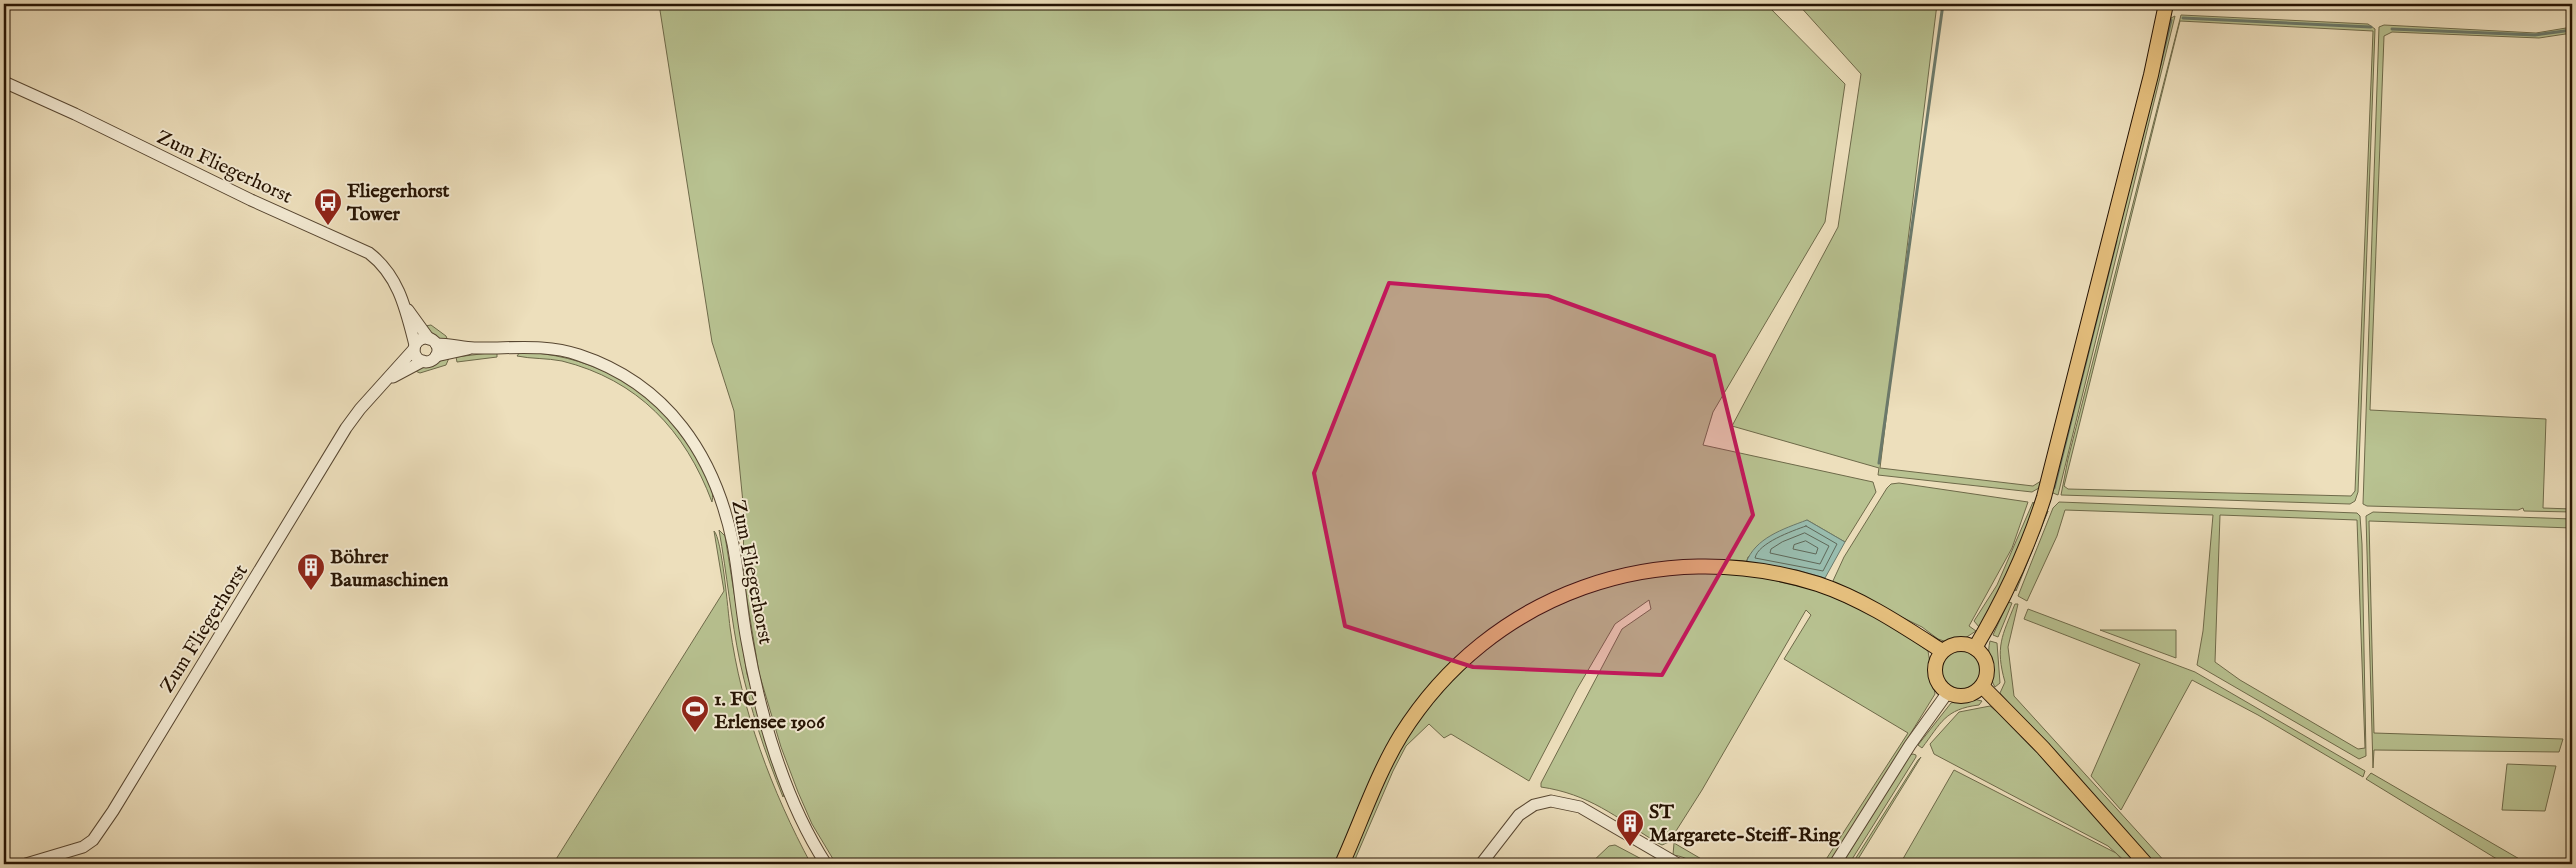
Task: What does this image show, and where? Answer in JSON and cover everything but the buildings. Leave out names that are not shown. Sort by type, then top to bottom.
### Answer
[{"type":"main road","points":[[1975,648],[2005,596],[2023,558],[2044,496],[2148,84],[2166,4]]},
{"type":"main road","points":[[1342,864],[1383,769],[1400,736],[1435,689],[1468,656],[1510,624],[1556,598],[1600,582],[1637,572],[1670,566],[1744,568],[1788,576],[1847,595],[1885,614],[1942,651]]},
{"type":"main road","points":[[1958,644],[1975,648],[1986,661],[1986,678],[1982,686],[1976,691],[1962,696],[1948,692],[1942,687],[1935,673],[1935,665],[1942,651],[1958,644]]},
{"type":"main road","points":[[1982,686],[2043,748],[2146,864]]},
{"type":"street","name":"Zum Fliegerhorst","points":[[4,82],[75,114],[225,188],[370,253],[383,263],[393,277],[406,308],[415,347],[389,379],[360,409],[346,428],[113,811],[93,840],[83,847],[26,864]]},
{"type":"street","name":"Zum Fliegerhorst","points":[[406,308],[433,341],[472,348],[523,347],[555,349],[577,354],[604,364],[627,376],[652,395],[688,432],[712,475],[728,522],[750,656],[773,742],[800,817],[826,864]]},
{"type":"street","points":[[421,339],[433,341],[436,356],[430,361],[423,361],[416,357],[415,347],[421,339]]},
{"type":"street","name":"Zum Fliegerhorst","points":[[436,356],[472,348]]},
{"type":"street","name":"Zum Fliegerhorst","points":[[389,379],[423,361]]},
{"type":"street","points":[[1835,864],[1910,745],[1948,692]]},
{"type":"street","points":[[1481,864],[1519,815],[1534,805],[1551,801],[1580,807],[1678,864]]},
{"type":"highlighted area","points":[[1389,283],[1548,296],[1714,356],[1753,515],[1662,675],[1473,667],[1345,626],[1314,473]]},
{"type":"green space","points":[[659,4],[1766,4],[1845,84],[1825,222],[1713,412],[1703,445],[1873,482],[1876,492],[1845,542],[1807,520],[1748,557],[1746,563],[1705,561],[1554,595],[1432,686],[1336,864],[836,864],[812,824],[798,792],[781,747],[759,673],[743,575],[744,513],[734,411],[712,342]]},
{"type":"green space","points":[[1798,4],[1937,4],[1880,468],[2033,486],[2041,481],[2158,19],[2044,485],[2032,492],[1878,475],[1879,468],[1732,426],[1838,227],[1861,74]]},
{"type":"green space","points":[[2181,15],[2368,24],[2375,29],[2358,492],[2355,501],[2350,504],[2061,495],[2068,459]],"holes":[[[2180,21],[2373,31],[2355,491],[2351,496],[2068,489],[2064,486]]]},
{"type":"green space","points":[[2175,16],[2058,495],[2053,493],[2052,489],[2171,18]]},
{"type":"green space","points":[[2384,25],[2536,33],[2572,27],[2572,33],[2539,38],[2392,32],[2384,36],[2370,410],[2546,419],[2543,508],[2572,509],[2572,512],[2524,511],[2523,508],[2518,510],[2367,506],[2363,504],[2379,27]]},
{"type":"green space","points":[[431,325],[446,336],[448,341],[430,334],[425,326]]},
{"type":"green space","points":[[497,352],[497,357],[457,362],[456,357]]},
{"type":"green space","points":[[520,352],[567,358],[589,365],[611,374],[649,400],[666,416],[698,458],[711,488],[712,502],[688,452],[673,431],[636,395],[614,381],[589,370],[562,361],[517,356]]},
{"type":"green space","points":[[449,358],[446,365],[420,373],[413,370]]},
{"type":"green space","points":[[1899,483],[2028,502],[2012,548],[1969,626],[1976,631],[1962,640],[1944,641],[1938,639],[1922,627],[1832,583],[1844,557],[1887,488],[1891,484]]},
{"type":"green space","points":[[2033,502],[2035,505],[2002,592],[1979,627],[1974,621],[1997,585]]},
{"type":"green space","points":[[2059,502],[2357,513],[2360,516],[2362,544],[2366,756],[2359,759],[2197,665],[2203,631],[2213,515],[2065,510],[2057,536],[2027,601],[2018,596],[2053,508]],"holes":[[[2220,515],[2357,520],[2365,748],[2358,749],[2240,680],[2215,662]]]},
{"type":"green space","points":[[2048,511],[2016,591],[2014,588]]},
{"type":"green space","points":[[2373,512],[2572,519],[2572,528],[2369,521],[2374,733],[2563,739],[2559,752],[2374,750],[2373,768],[2366,516]]},
{"type":"green space","points":[[719,530],[725,536],[747,674],[784,792],[783,797],[758,730],[748,696],[734,629]]},
{"type":"green space","name":"1. FC Erlensee 1906","points":[[714,531],[720,547],[735,658],[750,719],[783,808],[811,864],[553,864],[724,591]]},
{"type":"green space","points":[[1669,572],[1744,573],[1819,591],[1884,620],[1928,651],[1935,694],[1830,864],[1823,864],[1908,733],[1784,659],[1811,615],[1806,610],[1702,790],[1669,842],[1662,845],[1656,842],[1615,815],[1588,801],[1558,790],[1541,787],[1541,783],[1622,629],[1651,609],[1649,600],[1615,624],[1577,689],[1529,781],[1451,734],[1444,738],[1429,724],[1406,746],[1393,771],[1353,864],[1347,864],[1402,743],[1436,696],[1488,646],[1532,616],[1600,588]]},
{"type":"green space","points":[[2008,602],[2012,603],[1998,637],[1993,635]]},
{"type":"green space","points":[[2015,604],[2018,604],[2008,647],[2014,696],[2167,864],[2152,864],[2000,693],[2005,682],[2000,650],[2001,642]]},
{"type":"green space","points":[[2028,609],[2195,672],[2365,771],[2363,777],[2258,715],[2192,680],[2121,810],[2091,776],[2140,664],[2024,619]]},
{"type":"green space","points":[[2100,630],[2176,630],[2176,658]]},
{"type":"green space","points":[[1990,641],[1997,643],[2000,683],[1995,687],[1989,665]]},
{"type":"green space","points":[[1962,648],[1977,654],[1983,669],[1977,684],[1962,690],[1947,684],[1941,669],[1947,654]]},
{"type":"green space","points":[[1969,698],[1982,701],[1979,705],[1958,710],[1951,714],[1939,724],[1922,748],[1918,745],[1951,703]]},
{"type":"green space","points":[[1990,706],[2024,734],[2139,864],[2128,864],[2108,846],[1934,754],[1930,744],[1959,712]]},
{"type":"green space","points":[[1913,754],[1916,757],[1849,864],[1842,864],[1910,755]]},
{"type":"green space","points":[[1921,757],[1855,864],[1852,864],[1918,760]]},
{"type":"green space","points":[[2507,764],[2556,766],[2545,811],[2502,810]]},
{"type":"green space","points":[[1954,770],[2116,853],[2126,864],[1900,864]]},
{"type":"green space","points":[[2371,773],[2528,864],[2505,864],[2366,779]]},
{"type":"green space","points":[[1674,843],[1710,864],[1698,863],[1673,855]]},
{"type":"green space","points":[[1615,845],[1651,864],[1590,864],[1609,846]]},
{"type":"water","points":[[1807,520],[1845,542],[1825,578],[1797,570],[1746,563],[1750,554],[1763,541],[1780,531]]},
{"type":"waterway","points":[[1879,463],[1943,4]]},
{"type":"waterway","points":[[2183,18],[2371,27]]},
{"type":"waterway","points":[[2160,65],[2171,20]]},
{"type":"waterway","points":[[2392,29],[2535,35],[2572,30]]},
{"type":"waterway","points":[[2054,488],[2116,241]]},
{"type":"place","name":"Fliegerhorst Tower","points":[[328,226]]},
{"type":"place","name":"Böhrer Baumaschinen","points":[[311,591]]},
{"type":"place","name":"1. FC Erlensee 1906","points":[[695,733]]},
{"type":"place","name":"ST Margarete-Steiff-Ring","points":[[1630,847]]}]
